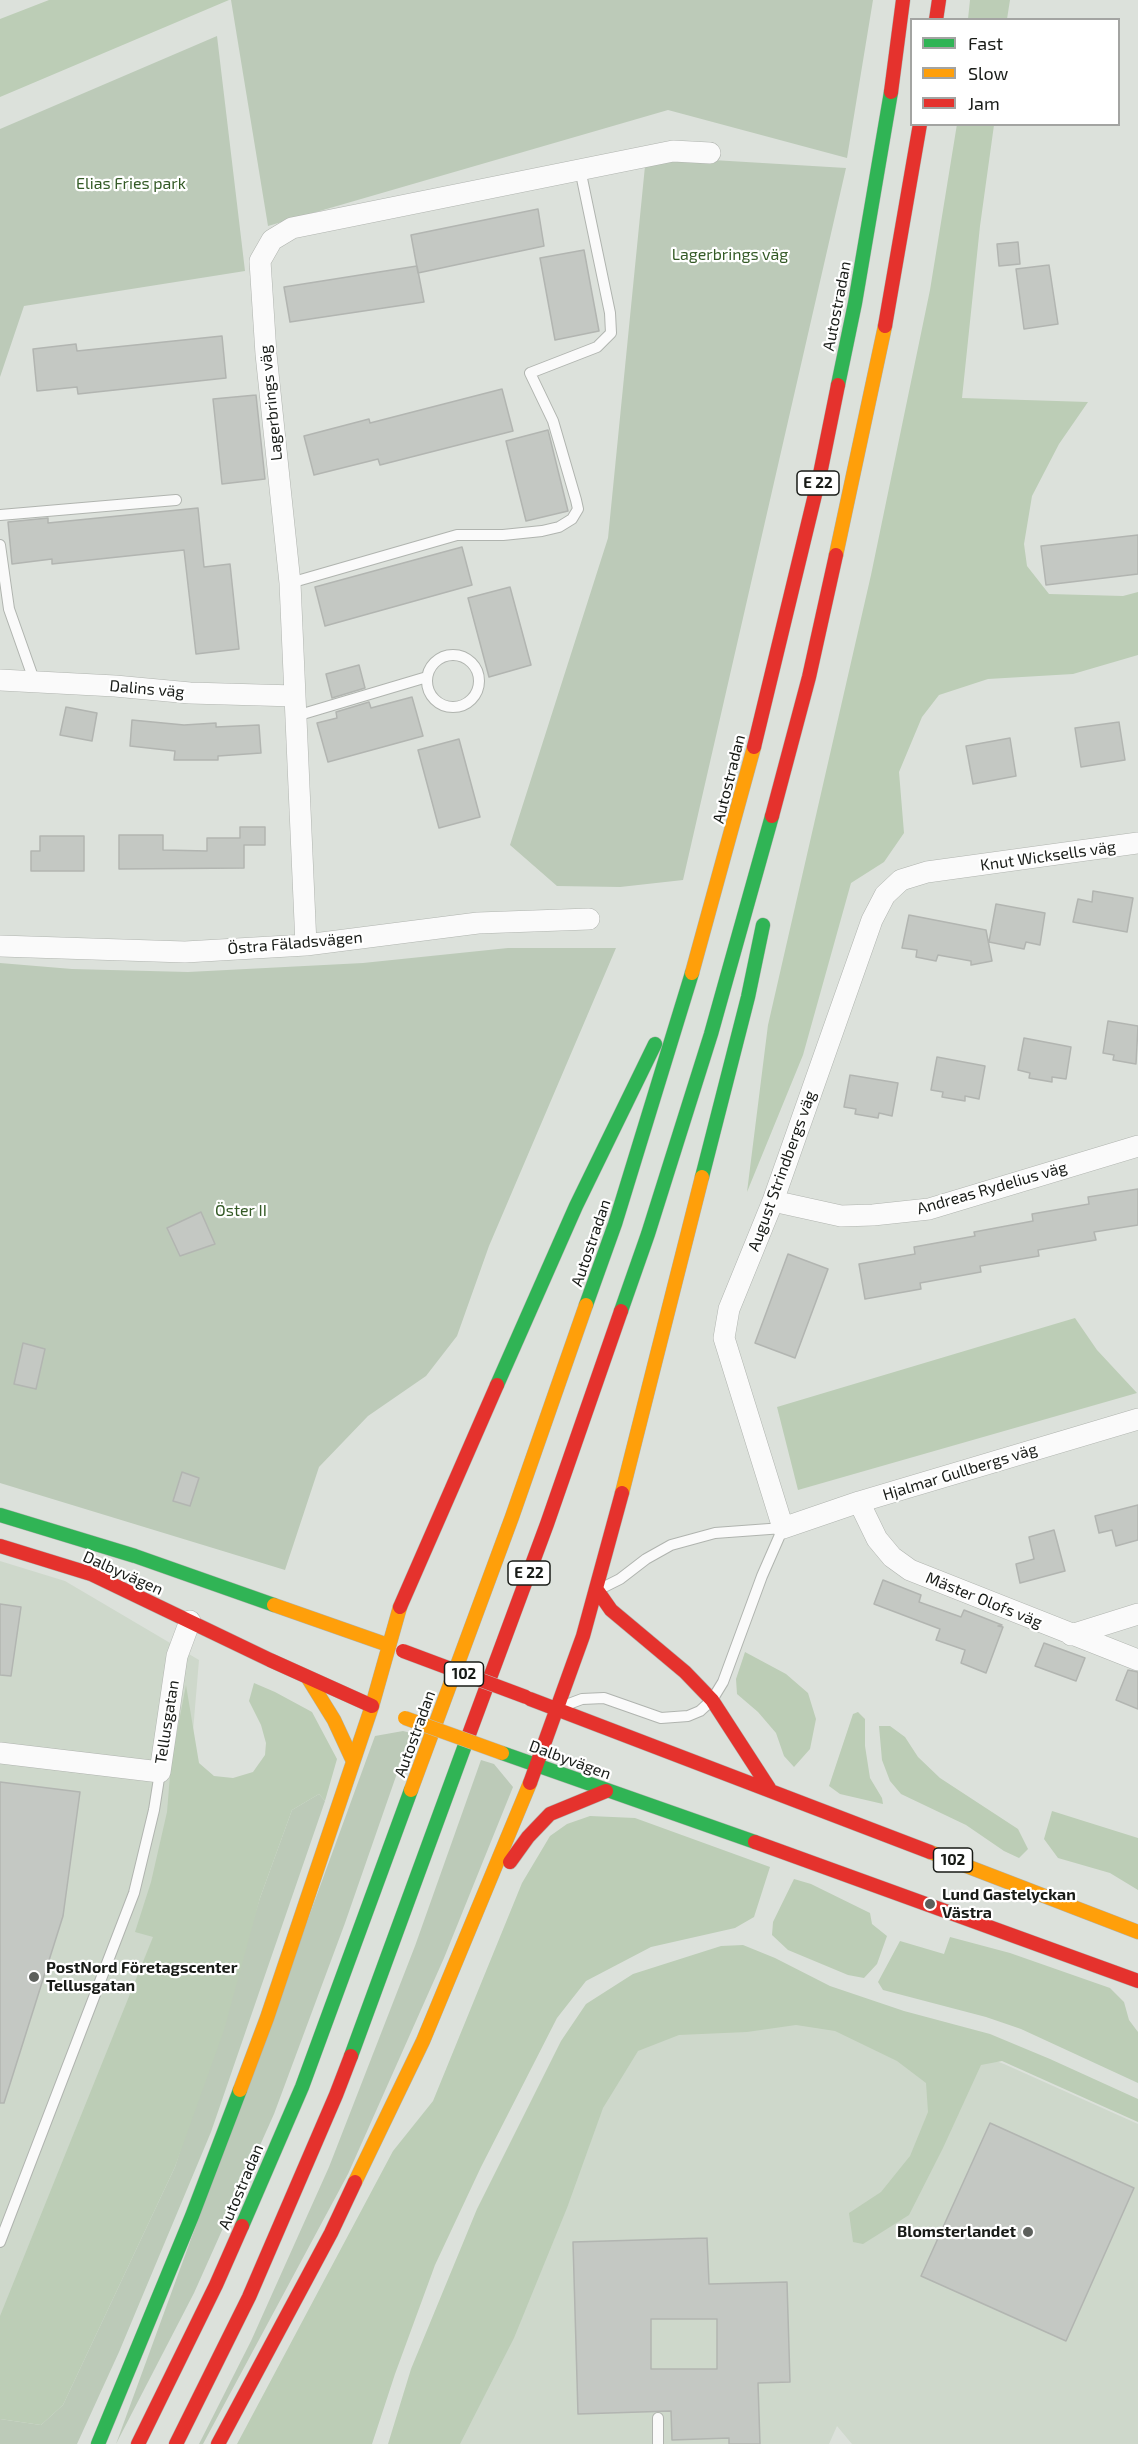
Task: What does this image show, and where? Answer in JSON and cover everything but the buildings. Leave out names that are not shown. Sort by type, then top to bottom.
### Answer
[{"type":"main road","name":"Autostradan","points":[[138,2444],[216,2285],[298,2098],[512,1517],[611,1235],[698,959],[774,672],[820,474],[855,303],[886,126],[903,0]]},
{"type":"main road","points":[[936,18],[939,0]]},
{"type":"main road","name":"E 22","points":[[176,2444],[249,2297],[336,2095],[547,1524],[648,1234],[711,1034],[760,863],[809,677],[876,369],[920,126]]},
{"type":"main road","points":[[781,836],[809,677]]},
{"type":"main road","points":[[218,2444],[282,2328],[379,2137],[423,2041],[480,1906],[557,1709],[597,1590],[748,997],[765,916]]},
{"type":"main road","points":[[98,2444],[236,2104],[271,2007],[353,1761],[389,1712],[388,1645],[403,1598],[576,1206],[698,959]]},
{"type":"main road","name":"Dalbyvägen","points":[[0,1515],[135,1556],[388,1645],[769,1788],[1138,1932]]},
{"type":"main road","name":"Dalbyvägen","points":[[0,1546],[91,1574],[308,1678],[389,1712],[606,1791],[930,1904],[1138,1981]]},
{"type":"main road","points":[[597,1590],[611,1610],[685,1672],[712,1700],[769,1788]]},
{"type":"main road","points":[[308,1678],[334,1720],[353,1761]]},
{"type":"main road","points":[[480,1906],[528,1837],[550,1814],[606,1791]]},
{"type":"street","name":"Lagerbrings väg","points":[[306,945],[290,583],[260,261],[272,240],[292,228],[673,151],[710,153]]},
{"type":"street","name":"Dalins väg","points":[[0,681],[34,681],[190,693],[295,706]]},
{"type":"street","name":"Knut Wicksells väg","points":[[958,868],[1138,843]]},
{"type":"street","name":"August Strindbergs väg","points":[[783,1528],[724,1338],[729,1309],[772,1201],[872,920],[885,895],[901,880],[911,876],[958,868]]},
{"type":"street","name":"Östra Fäladsvägen","points":[[0,946],[185,952],[306,945],[478,923],[590,919]]},
{"type":"street","name":"Andreas Rydelius väg","points":[[772,1201],[841,1216],[929,1209],[1138,1146]]},
{"type":"street","name":"Hjalmar Gullbergs väg","points":[[783,1528],[860,1502],[1138,1419]]},
{"type":"street","name":"Mäster Olofs väg","points":[[860,1502],[877,1539],[892,1557],[910,1570],[1138,1660]]},
{"type":"street","points":[[1071,1635],[1138,1614]]},
{"type":"street","name":"Tellusgatan","points":[[0,1753],[159,1772],[177,1656],[190,1621]]},
{"type":"lane","points":[[290,583],[457,535],[503,535],[542,531],[560,527],[572,519],[578,509],[576,500],[553,422],[530,373],[597,347],[611,333],[610,313],[580,169]]},
{"type":"lane","points":[[0,515],[176,500]]},
{"type":"lane","points":[[0,545],[9,609],[34,681]]},
{"type":"lane","points":[[456,655],[476,668],[479,680],[477,691],[472,699],[461,706],[454,707],[442,705],[434,700],[429,691],[427,677],[429,669],[436,660],[444,656],[456,655]]},
{"type":"lane","points":[[295,706],[427,677]]},
{"type":"lane","points":[[557,1709],[582,1699],[604,1698],[661,1718],[688,1716],[700,1711],[712,1700],[727,1673],[762,1576],[783,1528],[715,1533],[679,1542],[658,1551],[620,1580],[597,1590]]},
{"type":"lane","points":[[0,2242],[134,1893],[154,1810],[159,1772]]},
{"type":"lane","points":[[658,2418],[658,2444]]},
{"type":"shaded area","points":[[0,1561],[65,1581],[199,1660],[182,1862],[0,2341]]},
{"type":"shaded area","points":[[787,1981],[1004,2064],[1138,2124],[1138,2444],[852,2444],[837,2426],[829,2444],[424,2444],[575,2061]]},
{"type":"green space","points":[[49,0],[229,0],[0,97],[0,19]]},
{"type":"green space","points":[[231,0],[873,0],[847,158],[668,110],[268,226]]},
{"type":"green space","points":[[970,0],[1010,0],[1007,18],[968,18]]},
{"type":"green space","name":"Elias Fries park","points":[[217,36],[245,271],[24,306],[0,377],[0,129]]},
{"type":"green space","points":[[957,126],[994,126],[980,226],[962,398],[1088,402],[1059,444],[1032,496],[1024,544],[1027,566],[1049,594],[1123,596],[1138,592],[1138,655],[1073,674],[988,679],[939,695],[922,717],[899,772],[904,833],[884,862],[851,883],[803,1055],[747,1192],[768,1025],[871,575],[930,290]]},
{"type":"green space","name":"Lagerbrings väg","points":[[646,156],[846,168],[683,880],[620,887],[557,886],[510,845],[608,538]]},
{"type":"green space","name":"Öster II","points":[[508,948],[616,948],[489,1246],[457,1336],[426,1376],[368,1416],[319,1467],[285,1570],[0,1483],[0,963],[72,969],[188,972],[363,963]]},
{"type":"green space","points":[[1075,1318],[1097,1350],[1137,1393],[798,1490],[777,1407]]},
{"type":"green space","points":[[745,1652],[786,1674],[808,1693],[816,1719],[810,1749],[794,1767],[784,1756],[776,1733],[758,1712],[737,1694],[736,1679]]},
{"type":"green space","points":[[254,1683],[312,1712],[337,1759],[325,1801],[319,1794],[292,1810],[260,1898],[224,2030],[175,2167],[63,2405],[41,2425],[0,2419],[0,2316],[153,1937],[135,1932],[151,1882],[167,1812],[171,1763],[186,1685],[199,1763],[214,1776],[233,1778],[253,1772],[265,1755],[266,1743],[261,1725],[249,1701]]},
{"type":"green space","points":[[858,1712],[865,1719],[865,1746],[870,1778],[883,1804],[840,1794],[829,1786],[853,1714]]},
{"type":"green space","points":[[879,1726],[890,1726],[905,1737],[918,1757],[940,1778],[1018,1829],[1028,1849],[1019,1858],[1004,1851],[966,1825],[901,1794],[890,1781],[882,1760]]},
{"type":"green space","points":[[403,1731],[411,1733],[345,1923],[274,2114],[194,2293],[116,2444],[375,1736]]},
{"type":"green space","points":[[481,1760],[494,1764],[513,1787],[444,1958],[348,2174],[203,2444],[199,2444],[251,2341],[329,2167],[415,1946]]},
{"type":"green space","points":[[319,1794],[325,1801],[211,2132],[119,2352],[77,2444],[0,2444],[0,2419],[41,2425],[63,2405],[175,2167],[260,1898],[292,1810]]},
{"type":"green space","points":[[1052,1811],[1138,1838],[1138,1890],[1110,1873],[1058,1858],[1044,1839]]},
{"type":"green space","points":[[590,1816],[635,1818],[770,1867],[754,1917],[735,1928],[651,1947],[586,1981],[557,2018],[481,2167],[435,2265],[372,2444],[237,2444],[393,2151],[433,2101],[522,1883],[550,1836],[567,1824]]},
{"type":"green space","points":[[794,1879],[811,1884],[870,1913],[872,1924],[887,1936],[877,1964],[864,1978],[848,1975],[788,1950],[772,1935],[773,1922]]},
{"type":"green space","points":[[950,1937],[1010,1953],[1110,1988],[1124,2002],[1129,2020],[1138,2032],[1138,2083],[1021,2029],[986,2017],[883,1990],[878,1982],[900,1941],[944,1954]]},
{"type":"green space","points":[[743,1945],[775,1958],[830,1986],[904,2011],[990,2034],[1050,2059],[1138,2099],[1138,2122],[1002,2061],[981,2065],[909,2215],[863,2244],[853,2242],[849,2213],[881,2192],[910,2156],[928,2112],[926,2083],[897,2061],[835,2031],[796,2025],[747,2032],[679,2035],[638,2051],[603,2108],[567,2208],[514,2338],[460,2444],[388,2444],[411,2369],[477,2209],[561,2041],[586,2004],[633,1974],[721,1946]]},
{"type":"traffic: fast","points":[[838,385],[855,303],[891,92]]},
{"type":"traffic: fast","points":[[621,1311],[648,1234],[711,1034],[772,816]]},
{"type":"traffic: fast","points":[[702,1177],[748,997],[763,925]]},
{"type":"traffic: fast","points":[[586,1305],[615,1224],[692,973]]},
{"type":"traffic: fast","points":[[497,1385],[576,1206],[655,1044]]},
{"type":"traffic: fast","points":[[0,1515],[135,1556],[274,1605]]},
{"type":"traffic: fast","points":[[351,2056],[468,1737]]},
{"type":"traffic: fast","points":[[502,1753],[755,1842]]},
{"type":"traffic: fast","points":[[242,2226],[302,2087],[411,1790]]},
{"type":"traffic: fast","points":[[98,2444],[192,2216],[240,2090]]},
{"type":"traffic: slow","points":[[836,555],[885,326]]},
{"type":"traffic: slow","points":[[692,973],[754,747]]},
{"type":"traffic: slow","points":[[622,1493],[702,1177]]},
{"type":"traffic: slow","points":[[411,1790],[512,1517],[586,1305]]},
{"type":"traffic: slow","points":[[274,1605],[388,1645]]},
{"type":"traffic: slow","points":[[240,2090],[267,2018],[372,1706],[400,1607]]},
{"type":"traffic: slow","points":[[308,1678],[334,1720],[353,1761]]},
{"type":"traffic: slow","points":[[405,1718],[502,1753]]},
{"type":"traffic: slow","points":[[355,2182],[423,2041],[530,1783]]},
{"type":"traffic: slow","points":[[930,1852],[1138,1932]]},
{"type":"traffic: jam","points":[[891,92],[903,0]]},
{"type":"traffic: jam","points":[[936,18],[939,0]]},
{"type":"traffic: jam","points":[[885,326],[920,126]]},
{"type":"traffic: jam","points":[[754,747],[820,474],[838,385]]},
{"type":"traffic: jam","points":[[772,816],[809,677],[836,555]]},
{"type":"traffic: jam","points":[[468,1737],[547,1524],[621,1311]]},
{"type":"traffic: jam","points":[[400,1607],[497,1385]]},
{"type":"traffic: jam","points":[[530,1783],[583,1636],[622,1493]]},
{"type":"traffic: jam","points":[[0,1546],[91,1574],[372,1706]]},
{"type":"traffic: jam","points":[[597,1590],[611,1610],[685,1672],[712,1700],[769,1788]]},
{"type":"traffic: jam","points":[[403,1651],[526,1697]]},
{"type":"traffic: jam","points":[[530,1699],[930,1852]]},
{"type":"traffic: jam","points":[[510,1862],[528,1837],[550,1814],[606,1791]]},
{"type":"traffic: jam","points":[[755,1842],[1138,1981]]},
{"type":"traffic: jam","points":[[176,2444],[249,2297],[351,2056]]},
{"type":"traffic: jam","points":[[218,2444],[331,2233],[355,2182]]},
{"type":"traffic: jam","points":[[138,2444],[216,2285],[242,2226]]},
{"type":"place","name":"Lund Gastelyckan Västra","points":[[930,1904]]},
{"type":"place","name":"PostNord Företagscenter Tellusgatan","points":[[34,1977]]},
{"type":"place","name":"Blomsterlandet","points":[[1028,2232]]}]
